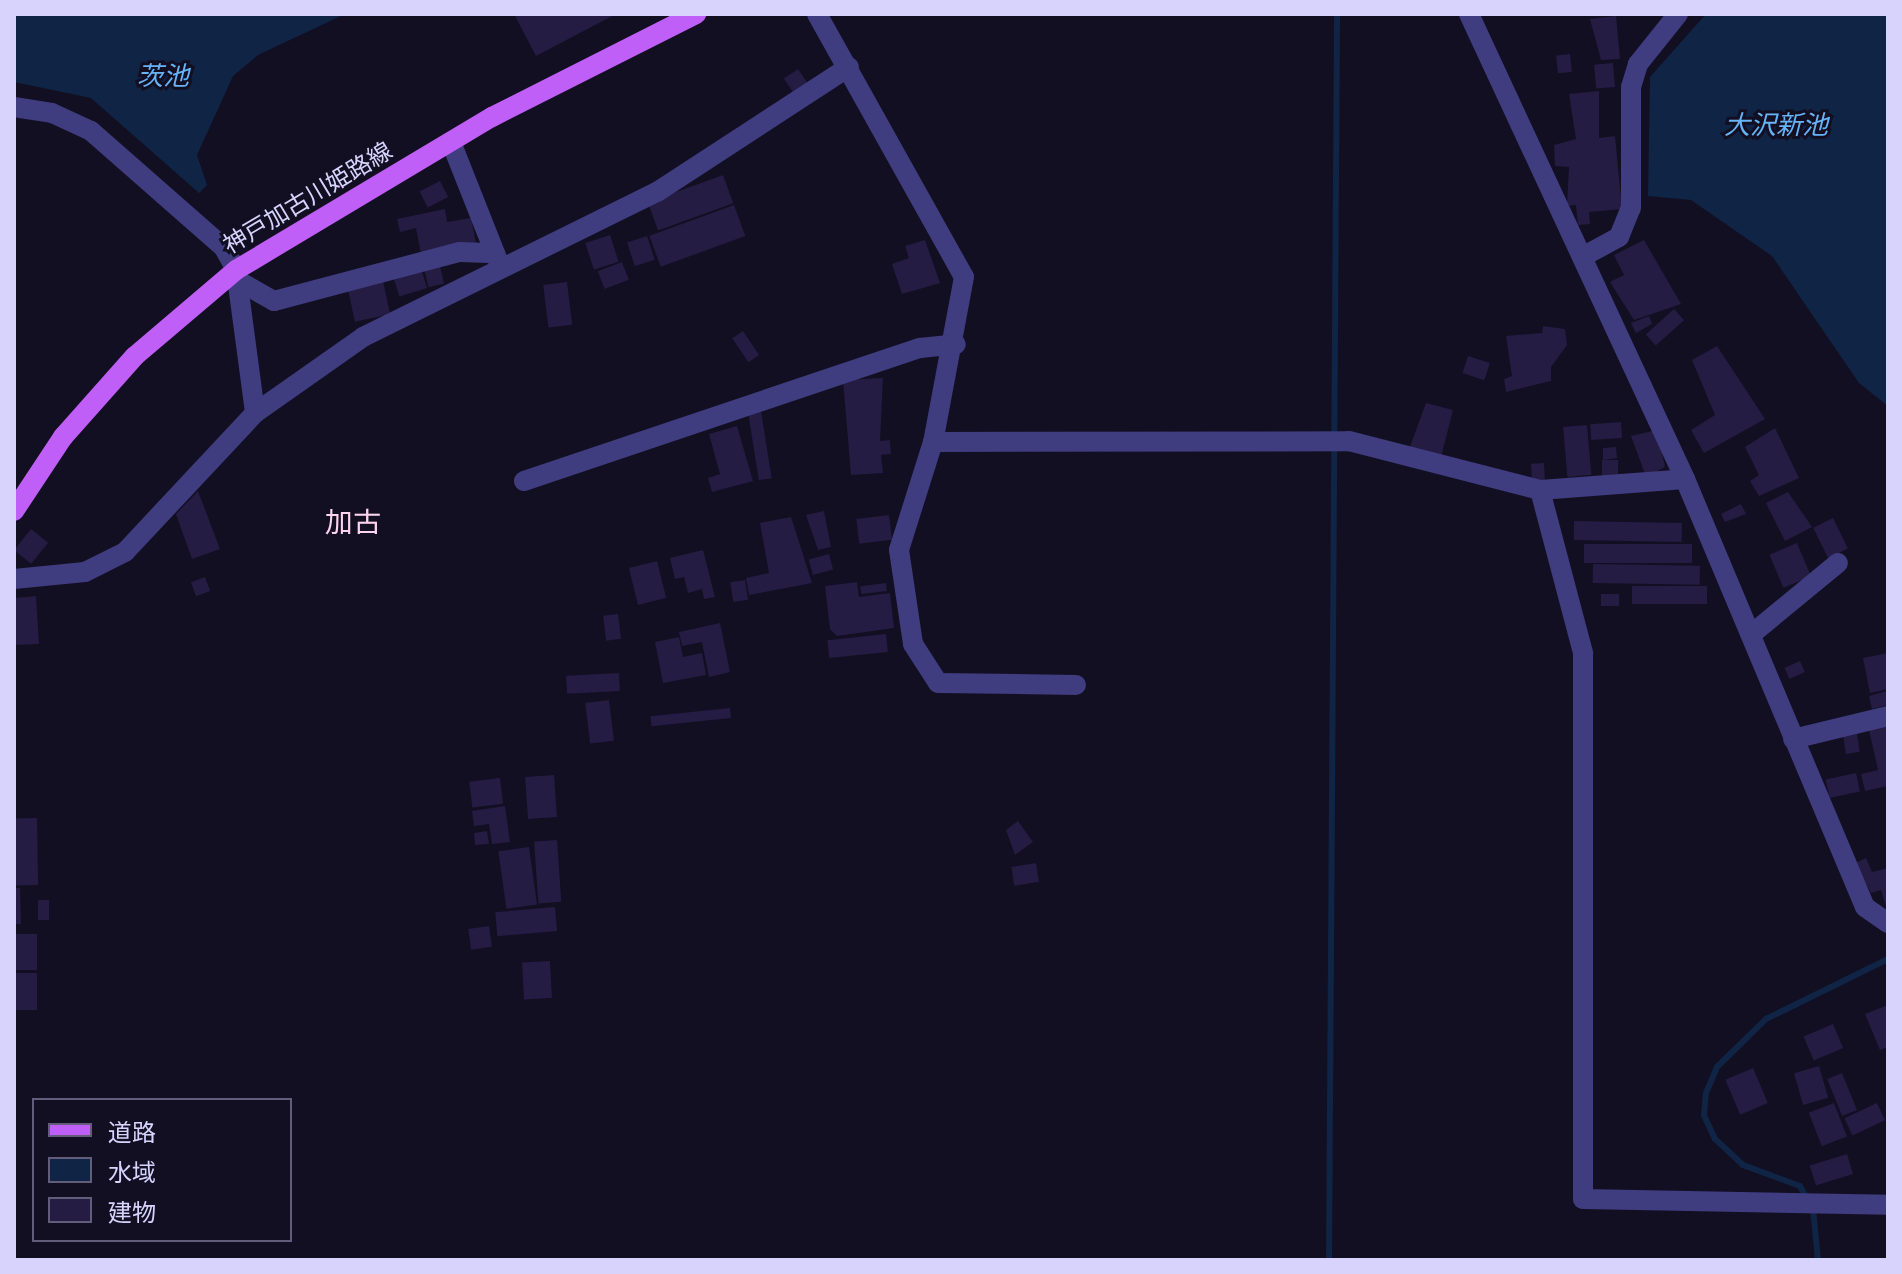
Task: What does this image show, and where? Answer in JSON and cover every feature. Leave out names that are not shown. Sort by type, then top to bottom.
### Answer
[{"type":"main road","name":"神戸加古川姫路線","points":[[14,511],[63,437],[135,356],[235,275],[451,142],[696,14]]},
{"type":"street","points":[[817,14],[964,277],[956,344],[933,442],[899,550],[913,644],[938,683],[1076,685]]},
{"type":"street","points":[[1469,14],[1685,479],[1753,633],[1793,739],[1865,907],[1888,923]]},
{"type":"street","points":[[1582,257],[1619,237],[1631,208],[1631,87],[1638,64],[1678,14]]},
{"type":"street","points":[[14,579],[85,572],[125,552],[255,413],[363,337],[498,261],[716,159],[849,67]]},
{"type":"street","points":[[14,107],[52,113],[91,131],[224,248],[235,275],[255,413]]},
{"type":"street","points":[[451,142],[498,261]]},
{"type":"street","points":[[235,275],[274,301],[460,252],[498,261]]},
{"type":"street","points":[[524,481],[920,348],[956,344]]},
{"type":"street","points":[[933,442],[1349,441],[1540,490],[1685,479]]},
{"type":"street","points":[[1540,490],[1583,653],[1583,1199],[1888,1205]]},
{"type":"street","points":[[1753,633],[1838,563]]},
{"type":"street","points":[[1793,739],[1888,716]]},
{"type":"water","name":"茨池","points":[[14,14],[345,14],[258,55],[233,76],[197,155],[207,185],[199,193],[91,98],[14,82]]},
{"type":"water","name":"大沢新池","points":[[1706,14],[1888,14],[1888,406],[1859,383],[1772,256],[1691,200],[1648,196],[1650,77]]},
{"type":"building","points":[[514,14],[616,14],[536,56]]},
{"type":"building","points":[[1616,16],[1620,59],[1601,60],[1590,19]]},
{"type":"building","points":[[1570,54],[1572,72],[1558,73],[1556,55]]},
{"type":"building","points":[[1613,63],[1615,87],[1596,89],[1594,65]]},
{"type":"building","points":[[798,69],[808,84],[794,93],[784,79]]},
{"type":"building","points":[[1599,91],[1599,138],[1615,136],[1622,209],[1589,212],[1590,224],[1578,225],[1576,205],[1567,206],[1569,167],[1555,166],[1554,145],[1576,139],[1569,94]]},
{"type":"building","points":[[723,175],[733,203],[658,231],[648,202]]},
{"type":"building","points":[[440,181],[448,197],[428,207],[420,191]]},
{"type":"building","points":[[734,205],[745,236],[661,267],[649,236]]},
{"type":"building","points":[[445,209],[447,222],[471,218],[476,243],[421,254],[416,228],[400,232],[397,219]]},
{"type":"building","points":[[610,235],[619,262],[594,270],[585,243]]},
{"type":"building","points":[[647,236],[655,260],[635,266],[627,242]]},
{"type":"building","points":[[925,240],[940,283],[902,294],[892,264],[909,258],[905,246]]},
{"type":"building","points":[[1644,240],[1681,304],[1634,320],[1610,282],[1624,275],[1614,255]]},
{"type":"building","points":[[622,262],[629,280],[605,289],[598,271]]},
{"type":"building","points":[[440,266],[444,284],[428,287],[424,270]]},
{"type":"building","points":[[421,268],[427,288],[399,297],[393,276]]},
{"type":"building","points":[[383,281],[390,314],[355,322],[348,288]]},
{"type":"building","points":[[567,282],[572,325],[548,328],[543,285]]},
{"type":"building","points":[[1674,309],[1684,320],[1656,346],[1646,334]]},
{"type":"building","points":[[1649,316],[1652,324],[1636,333],[1631,323]]},
{"type":"building","points":[[1543,326],[1565,329],[1567,345],[1551,367],[1551,381],[1506,392],[1504,379],[1512,376],[1506,336],[1542,333]]},
{"type":"building","points":[[743,331],[759,355],[748,362],[732,338]]},
{"type":"building","points":[[1717,346],[1765,419],[1704,453],[1691,430],[1715,415],[1692,360]]},
{"type":"building","points":[[1468,356],[1490,363],[1484,380],[1462,373]]},
{"type":"building","points":[[883,378],[880,441],[890,440],[891,454],[881,455],[883,473],[851,475],[843,380]]},
{"type":"building","points":[[1426,403],[1453,410],[1440,461],[1408,452]]},
{"type":"building","points":[[761,411],[772,478],[759,480],[748,413]]},
{"type":"building","points":[[1621,422],[1622,438],[1591,440],[1590,424]]},
{"type":"building","points":[[1587,425],[1591,475],[1567,477],[1563,427]]},
{"type":"building","points":[[737,426],[753,481],[712,492],[708,478],[720,474],[709,434]]},
{"type":"building","points":[[1775,428],[1799,478],[1759,496],[1750,481],[1759,475],[1745,447]]},
{"type":"building","points":[[1657,430],[1665,467],[1646,477],[1631,436]]},
{"type":"building","points":[[1616,447],[1617,458],[1603,460],[1603,448]]},
{"type":"building","points":[[1602,460],[1618,460],[1618,479],[1602,479]]},
{"type":"building","points":[[1544,463],[1545,480],[1532,481],[1531,464]]},
{"type":"building","points":[[198,491],[220,549],[192,559],[176,514]]},
{"type":"building","points":[[1788,492],[1812,527],[1785,541],[1766,503]]},
{"type":"building","points":[[1741,504],[1746,514],[1725,522],[1721,514]]},
{"type":"building","points":[[824,511],[831,547],[818,550],[806,515]]},
{"type":"building","points":[[889,515],[892,540],[859,544],[856,519]]},
{"type":"building","points":[[791,517],[812,583],[749,595],[746,578],[769,573],[760,523]]},
{"type":"building","points":[[1833,518],[1848,549],[1828,558],[1813,528]]},
{"type":"building","points":[[1574,521],[1682,523],[1682,542],[1574,540]]},
{"type":"building","points":[[31,529],[48,543],[31,564],[14,550]]},
{"type":"building","points":[[1797,543],[1811,576],[1783,588],[1769,555]]},
{"type":"building","points":[[1584,544],[1692,544],[1692,563],[1584,563]]},
{"type":"building","points":[[703,550],[715,597],[704,599],[702,589],[688,593],[684,577],[675,579],[670,558]]},
{"type":"building","points":[[829,554],[833,569],[813,575],[809,559]]},
{"type":"building","points":[[657,561],[666,598],[638,605],[629,568]]},
{"type":"building","points":[[1593,564],[1700,566],[1700,585],[1593,583]]},
{"type":"building","points":[[205,577],[210,591],[196,596],[191,582]]},
{"type":"building","points":[[745,580],[748,600],[733,602],[730,582]]},
{"type":"building","points":[[857,582],[859,597],[890,593],[894,628],[837,636],[830,629],[825,586]]},
{"type":"building","points":[[886,583],[887,591],[861,594],[860,586]]},
{"type":"building","points":[[1632,586],[1707,586],[1707,604],[1632,604]]},
{"type":"building","points":[[1601,594],[1619,594],[1619,606],[1601,606]]},
{"type":"building","points":[[36,596],[39,644],[14,645],[14,598]]},
{"type":"building","points":[[618,614],[621,639],[606,641],[603,616]]},
{"type":"building","points":[[720,623],[730,672],[709,677],[702,642],[682,646],[679,632]]},
{"type":"building","points":[[886,634],[888,652],[829,658],[827,640]]},
{"type":"building","points":[[679,637],[683,657],[702,653],[706,675],[663,683],[655,642]]},
{"type":"building","points":[[1888,653],[1888,689],[1870,693],[1863,658]]},
{"type":"building","points":[[1800,661],[1805,672],[1789,679],[1784,668]]},
{"type":"building","points":[[619,673],[620,691],[567,694],[566,676]]},
{"type":"building","points":[[1887,691],[1888,705],[1872,709],[1869,696]]},
{"type":"building","points":[[609,700],[614,741],[590,744],[585,703]]},
{"type":"building","points":[[730,708],[731,718],[651,726],[650,716]]},
{"type":"building","points":[[1888,726],[1888,786],[1865,791],[1861,774],[1878,770],[1869,730]]},
{"type":"building","points":[[1857,734],[1860,752],[1846,754],[1843,736]]},
{"type":"building","points":[[1856,773],[1860,792],[1830,798],[1826,779]]},
{"type":"building","points":[[554,775],[557,817],[528,819],[525,777]]},
{"type":"building","points":[[500,778],[503,804],[472,808],[469,782]]},
{"type":"building","points":[[505,806],[510,842],[492,844],[489,824],[474,826],[472,811]]},
{"type":"building","points":[[14,818],[37,818],[38,885],[15,885]]},
{"type":"building","points":[[1018,821],[1033,842],[1015,855],[1006,830]]},
{"type":"building","points":[[487,831],[489,844],[475,845],[474,833]]},
{"type":"building","points":[[557,840],[561,902],[538,903],[534,842]]},
{"type":"building","points":[[529,847],[537,904],[506,909],[498,851]]},
{"type":"building","points":[[1866,858],[1872,872],[1888,868],[1888,913],[1881,890],[1871,893],[1855,863]]},
{"type":"building","points":[[1036,863],[1039,882],[1014,886],[1011,867]]},
{"type":"building","points":[[14,888],[20,888],[21,924],[14,924]]},
{"type":"building","points":[[38,900],[49,900],[49,920],[38,920]]},
{"type":"building","points":[[555,907],[557,931],[497,936],[495,912]]},
{"type":"building","points":[[489,926],[492,947],[471,950],[468,929]]},
{"type":"building","points":[[14,934],[37,934],[37,970],[14,970]]},
{"type":"building","points":[[550,961],[552,998],[524,999],[522,962]]},
{"type":"building","points":[[14,973],[37,973],[37,1010],[14,1010]]},
{"type":"building","points":[[1888,1005],[1888,1047],[1880,1050],[1865,1014]]},
{"type":"building","points":[[1833,1024],[1843,1048],[1814,1060],[1804,1037]]},
{"type":"building","points":[[1819,1066],[1828,1098],[1803,1105],[1794,1073]]},
{"type":"building","points":[[1753,1068],[1768,1103],[1740,1115],[1725,1080]]},
{"type":"building","points":[[1842,1073],[1857,1110],[1842,1116],[1827,1079]]},
{"type":"building","points":[[1834,1103],[1847,1137],[1822,1146],[1809,1113]]},
{"type":"building","points":[[1877,1103],[1885,1120],[1852,1135],[1844,1118]]},
{"type":"building","points":[[1847,1154],[1853,1174],[1816,1185],[1810,1165]]},
{"type":"waterway","points":[[1329,1260],[1337,14]]},
{"type":"waterway","points":[[1808,1200],[1800,1186],[1743,1165],[1715,1139],[1704,1115],[1706,1093],[1717,1067],[1766,1019],[1888,959]]},
{"type":"waterway","points":[[1813,1209],[1818,1260]]},
{"type":"district","name":"加古","points":[[353,521]]}]
